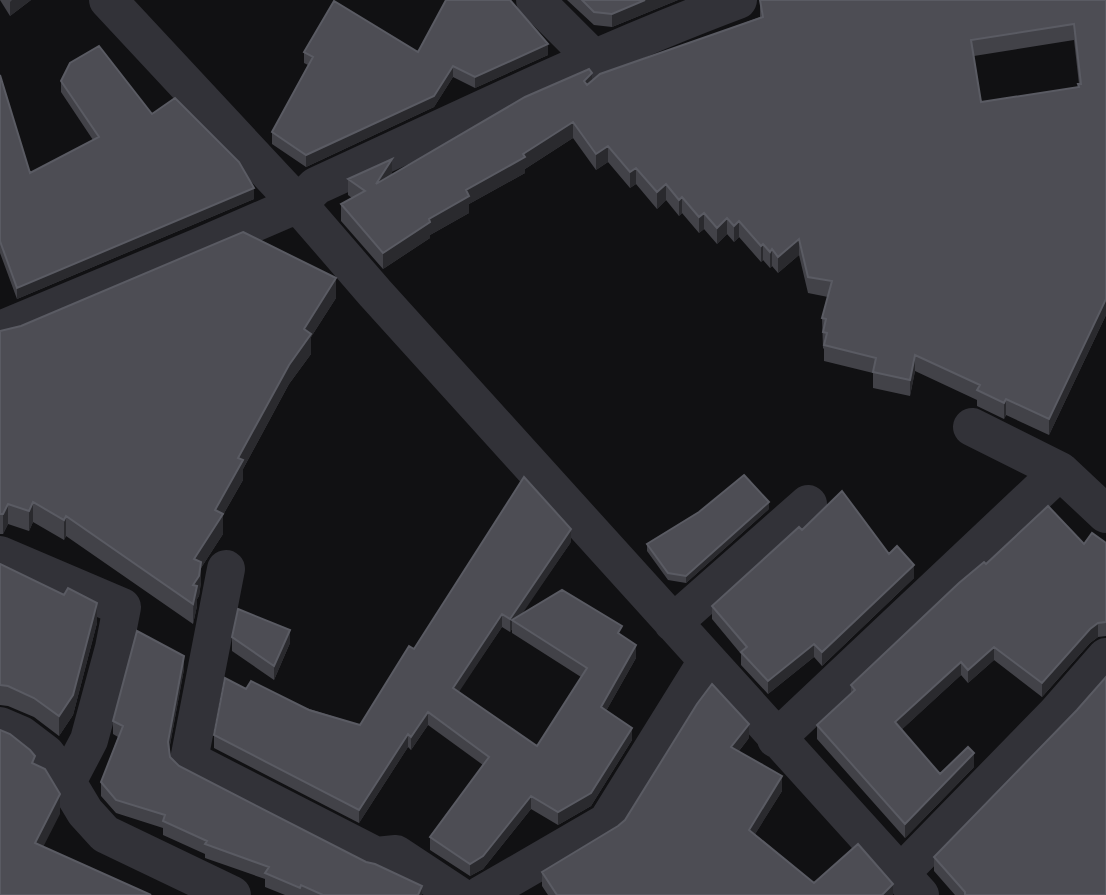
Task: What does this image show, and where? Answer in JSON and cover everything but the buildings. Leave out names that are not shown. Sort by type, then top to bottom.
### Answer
[{"type":"street","points":[[108,0],[298,204],[375,293],[910,885],[1106,657]]},
{"type":"street","points":[[535,0],[594,59]]},
{"type":"street","points":[[0,330],[298,204],[316,186],[594,59],[678,22],[738,0]]},
{"type":"street","points":[[972,427],[1060,471],[1106,514]]},
{"type":"street","points":[[776,739],[1060,471]]},
{"type":"street","points":[[673,623],[808,504]]},
{"type":"street","points":[[0,555],[122,607],[114,648],[89,740],[67,782]]},
{"type":"street","points":[[226,569],[189,760],[376,856],[396,854],[458,895]]},
{"type":"street","points":[[481,895],[607,822],[707,661]]},
{"type":"street","points":[[0,726],[21,736],[46,754],[85,812],[105,834],[232,895]]}]
